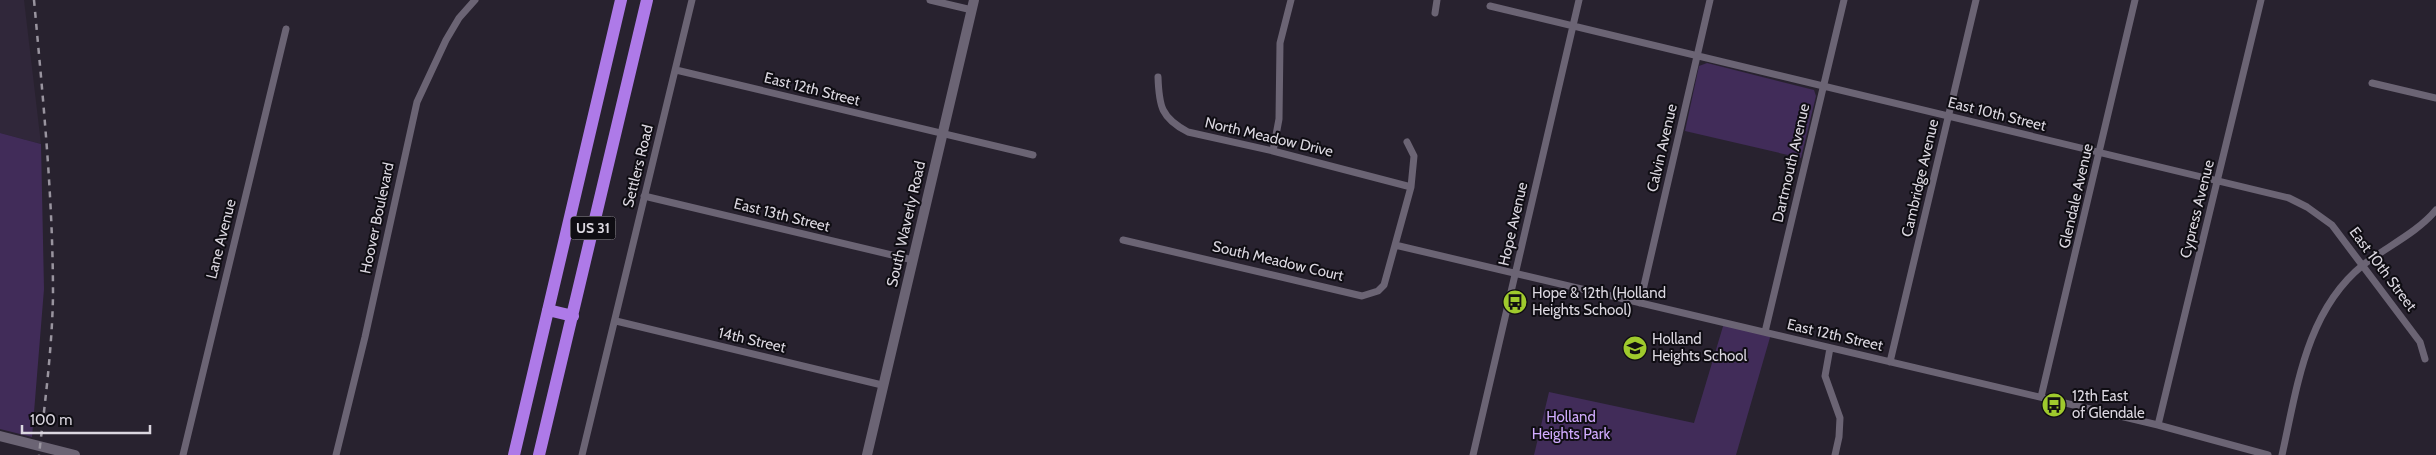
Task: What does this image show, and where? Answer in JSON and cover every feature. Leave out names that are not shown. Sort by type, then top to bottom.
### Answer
[{"type":"highway","name":"US 31","points":[[514,455],[621,0]]},
{"type":"highway","name":"US 31","points":[[539,455],[647,0]]},
{"type":"highway","points":[[548,310],[573,316]]},
{"type":"main road","name":"South Waverly Road","points":[[867,455],[973,5]]},
{"type":"main road","points":[[0,436],[76,455]]},
{"type":"street","name":"Hoover Boulevard","points":[[336,455],[365,337],[417,102],[446,40],[459,18],[475,0]]},
{"type":"street","name":"Settlers Road","points":[[582,455],[616,321],[644,196],[692,0]]},
{"type":"street","points":[[930,0],[973,5]]},
{"type":"street","points":[[1273,150],[1279,118],[1280,43],[1291,0]]},
{"type":"street","points":[[1435,13],[1436,0]]},
{"type":"street","name":"Hope Avenue","points":[[1473,455],[1579,0]]},
{"type":"street","name":"Calvin Avenue","points":[[1640,303],[1710,0]]},
{"type":"street","name":"Dartmouth Avenue","points":[[1765,332],[1844,0]]},
{"type":"street","name":"Cambridge Avenue","points":[[1890,362],[1976,0]]},
{"type":"street","name":"Glendale Avenue","points":[[2041,398],[2135,0]]},
{"type":"street","name":"Cypress Avenue","points":[[2158,425],[2261,0]]},
{"type":"street","name":"East 10th Street","points":[[1490,6],[2289,198],[2307,207],[2332,226],[2420,342],[2425,359]]},
{"type":"street","name":"Lane Avenue","points":[[183,455],[286,29]]},
{"type":"street","name":"East 12th Street","points":[[676,70],[1033,155]]},
{"type":"street","name":"North Meadow Drive","points":[[1158,77],[1160,104],[1169,120],[1188,132],[1273,150],[1410,186]]},
{"type":"street","points":[[2372,83],[2436,98]]},
{"type":"street","name":"South Meadow Court","points":[[1123,240],[1362,296],[1378,291],[1384,285],[1410,186],[1414,156],[1407,142]]},
{"type":"street","name":"East 13th Street","points":[[644,196],[912,260]]},
{"type":"street","points":[[2282,455],[2304,360],[2319,321],[2346,280],[2436,210]]},
{"type":"street","name":"East 12th Street","points":[[1395,245],[2158,425],[2268,455]]},
{"type":"street","name":"14th Street","points":[[616,321],[882,385]]},
{"type":"street","points":[[1830,348],[1825,376],[1840,418],[1839,437],[1835,455]]},
{"type":"shaded area","points":[[0,0],[24,0],[41,144],[0,133]]},
{"type":"green space","points":[[1707,63],[1814,90],[1816,96],[1801,158],[1685,131],[1699,66]]},
{"type":"green space","points":[[0,133],[41,144],[44,289],[32,437],[0,429]]},
{"type":"green space","name":"Holland Heights Park","points":[[1724,323],[1771,334],[1736,455],[1534,455],[1549,392],[1694,423]]},
{"type":"railway","points":[[34,0],[44,111],[53,259],[50,356],[39,455]]},
{"type":"place","name":"Hope & 12th (Holland Heights School)","points":[[1515,302]]},
{"type":"place","name":"Holland Heights School","points":[[1635,348]]},
{"type":"place","name":"12th East of Glendale","points":[[2054,405]]}]
